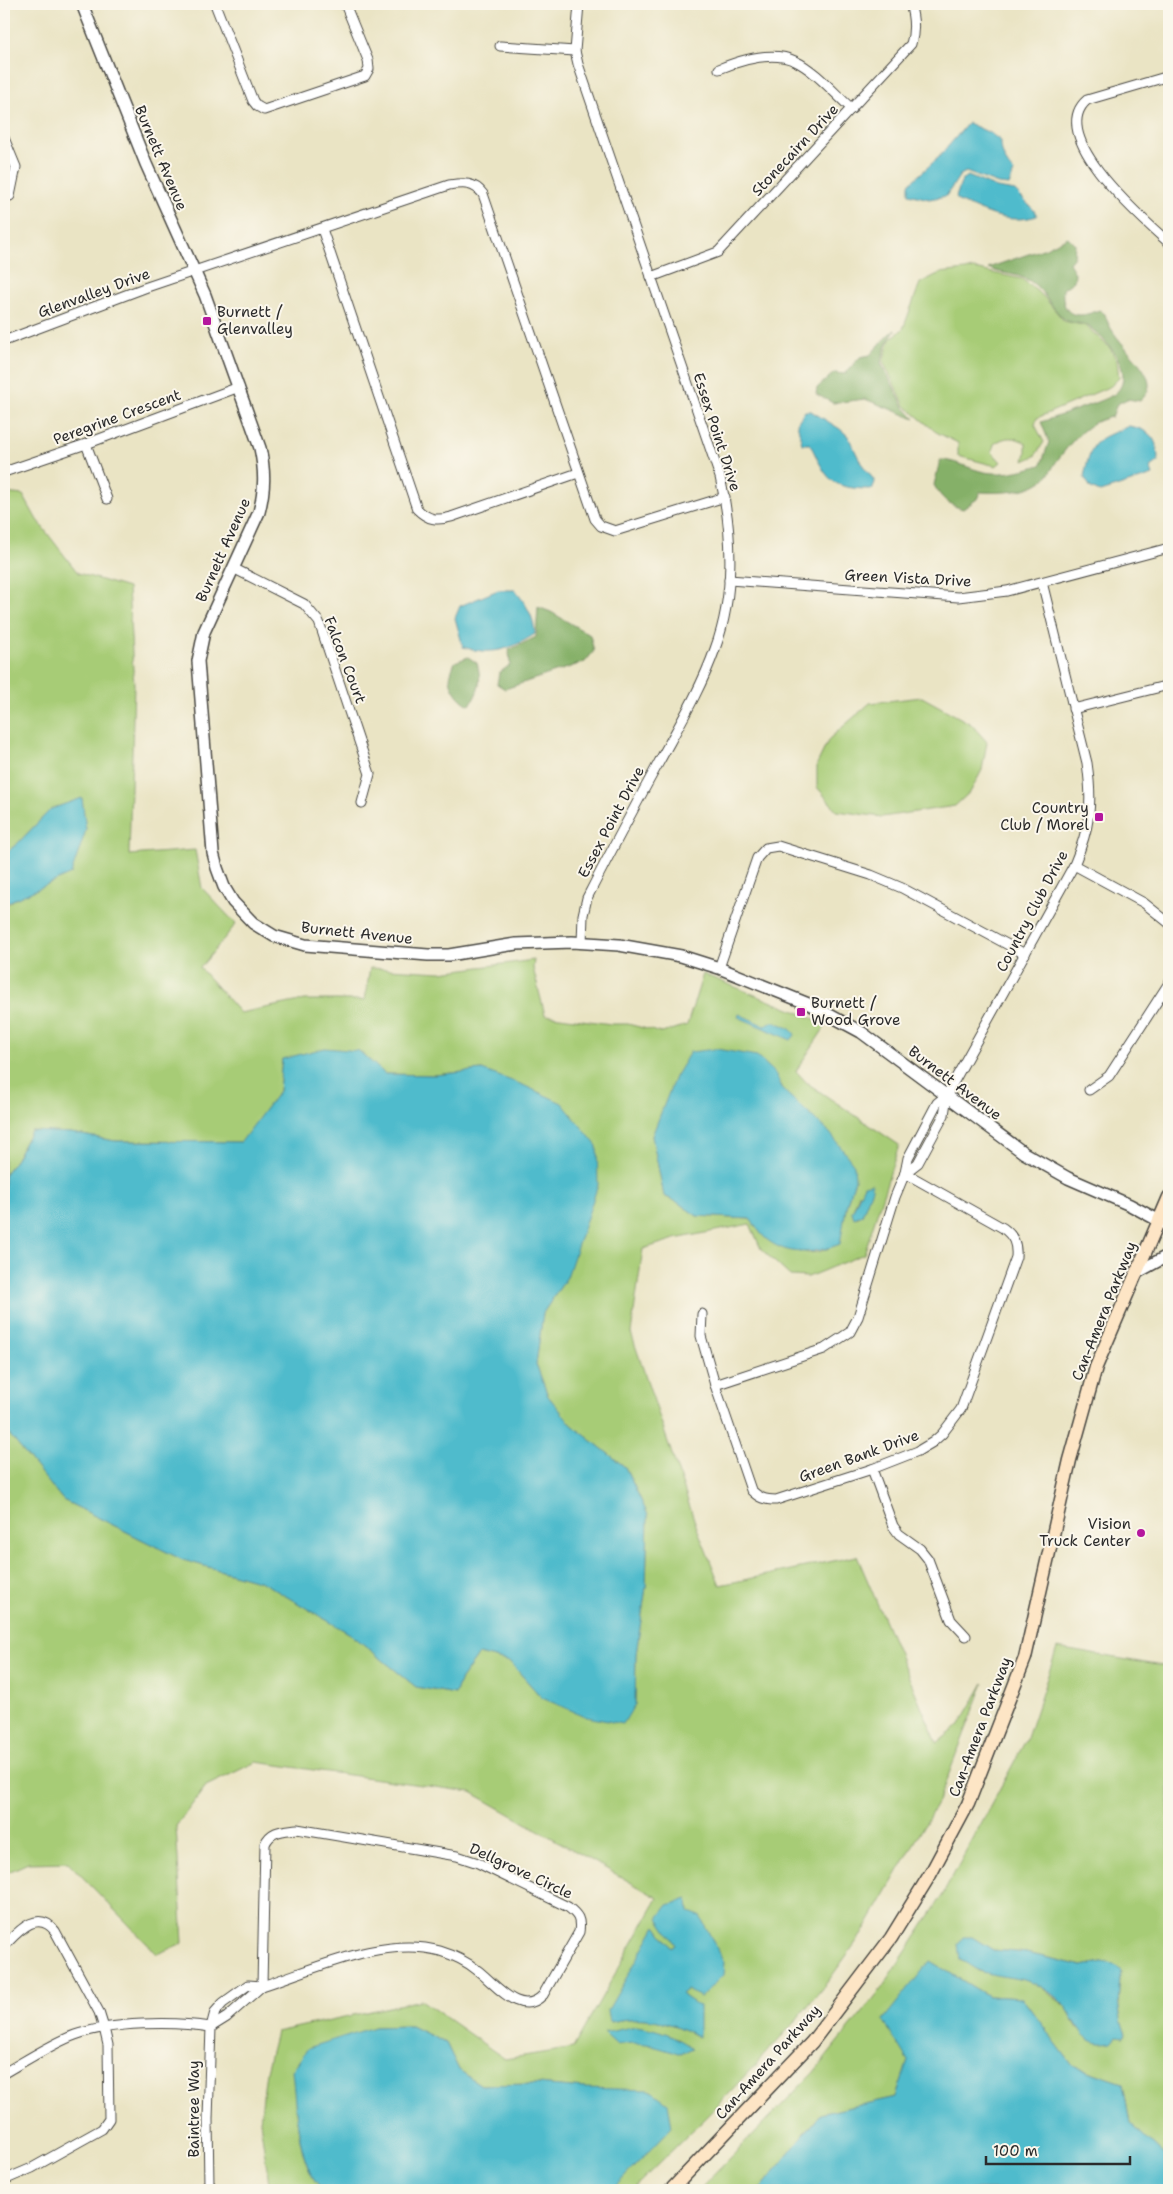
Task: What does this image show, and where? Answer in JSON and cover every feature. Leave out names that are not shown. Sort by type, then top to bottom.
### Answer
[{"type":"main road","name":"Can-Amera Parkway","points":[[671,2190],[812,2042],[891,1938],[931,1873],[968,1804],[1025,1658],[1070,1460],[1096,1367],[1136,1273],[1164,1223],[1169,1197]]},
{"type":"street","name":"Burnett Avenue","points":[[82,4],[143,155],[220,333],[260,448],[265,478],[260,512],[204,632],[198,661],[213,853],[224,887],[240,909],[253,923],[282,939],[305,945],[365,951],[449,955],[516,944],[582,943],[646,949],[681,956],[719,968],[811,1005],[839,1019],[861,1032],[1024,1153],[1068,1178],[1130,1205],[1164,1223]]},
{"type":"street","points":[[215,4],[253,101],[264,110],[365,76],[369,69],[368,60],[345,4]]},
{"type":"street","name":"Essex Point Drive","points":[[579,4],[575,51],[580,72],[696,407],[724,497],[730,553],[729,580],[722,624],[713,655],[692,700],[587,898],[583,915],[582,943]]},
{"type":"street","name":"Stonecairn Drive","points":[[651,277],[718,252],[911,44],[914,35],[914,14],[910,4]]},
{"type":"street","points":[[500,46],[575,51]]},
{"type":"street","points":[[719,69],[744,60],[774,57],[793,60],[805,66],[852,109]]},
{"type":"street","points":[[1169,76],[1086,100],[1080,106],[1076,120],[1078,132],[1087,156],[1097,170],[1169,243]]},
{"type":"street","points":[[4,138],[16,167],[10,196]]},
{"type":"street","name":"Glenvalley Drive","points":[[4,341],[147,287],[448,185],[470,184],[477,186],[483,194],[578,472]]},
{"type":"street","points":[[322,228],[418,509],[422,514],[430,519],[445,519],[578,472],[595,519],[601,526],[615,531],[724,497]]},
{"type":"street","name":"Peregrine Crescent","points":[[4,472],[86,444],[239,387]]},
{"type":"street","points":[[86,444],[107,499]]},
{"type":"street","name":"Green Vista Drive","points":[[729,580],[958,597],[1007,591],[1169,548]]},
{"type":"street","name":"Falcon Court","points":[[233,568],[304,604],[318,622],[370,774],[362,803]]},
{"type":"street","name":"Country Club Drive","points":[[715,1385],[824,1349],[850,1332],[858,1317],[895,1197],[906,1173],[918,1163],[944,1115],[947,1095],[1074,865],[1083,843],[1090,817],[1091,790],[1087,764],[1042,582]]},
{"type":"street","points":[[1073,709],[1169,685]]},
{"type":"street","points":[[719,968],[758,858],[766,848],[778,846],[871,875],[902,888],[1025,954]]},
{"type":"street","points":[[1074,865],[1144,903],[1169,923]]},
{"type":"street","points":[[1089,1090],[1109,1076],[1169,983]]},
{"type":"street","name":"Green Bank Drive","points":[[702,1314],[701,1336],[715,1385],[751,1490],[765,1500],[776,1500],[872,1469],[933,1442],[952,1423],[961,1409],[1016,1257],[1017,1247],[1009,1232],[906,1173]]},
{"type":"street","points":[[1136,1273],[1169,1255]]},
{"type":"street","points":[[872,1469],[893,1526],[899,1534],[920,1549],[928,1559],[951,1620],[966,1636]]},
{"type":"street","name":"Dellgrove Circle","points":[[212,2027],[215,2012],[223,2003],[248,1985],[262,1986],[358,1955],[396,1947],[421,1946],[460,1958],[510,1997],[528,2004],[537,2001],[543,1995],[579,1932],[578,1914],[568,1907],[478,1863],[457,1856],[297,1829],[277,1832],[268,1836],[265,1844],[262,1986],[227,2017],[212,2027]]},
{"type":"street","points":[[4,1946],[32,1922],[50,1924],[100,2012],[108,2045],[109,2119],[106,2126],[32,2168],[4,2180]]},
{"type":"street","points":[[4,2073],[74,2035],[104,2028],[193,2024],[212,2027]]},
{"type":"street","name":"Baintree Way","points":[[208,2189],[208,2119],[212,2027]]},
{"type":"green space","points":[[1068,237],[1075,244],[1074,257],[1069,263],[1075,273],[1074,281],[1063,289],[1063,298],[1067,310],[1077,315],[1099,310],[1105,314],[1114,333],[1136,359],[1147,376],[1149,387],[1147,392],[1140,401],[1127,399],[1117,404],[1112,417],[1095,422],[1082,432],[1070,444],[1043,480],[1021,490],[980,492],[977,499],[963,509],[953,505],[939,494],[934,485],[940,460],[994,473],[1012,472],[1041,465],[1049,442],[1041,422],[1111,396],[1122,385],[1123,376],[1117,357],[1096,332],[1086,325],[1069,322],[1064,319],[1041,291],[1030,281],[1020,276],[988,268],[1046,248]]},
{"type":"green space","points":[[974,269],[1022,279],[1044,297],[1064,321],[1086,326],[1110,348],[1117,361],[1119,378],[1111,386],[1037,418],[1035,425],[1044,442],[1035,456],[1024,461],[1026,443],[1014,438],[1002,439],[994,444],[992,452],[1001,462],[996,466],[958,456],[958,443],[936,432],[905,406],[883,362],[890,339],[903,329],[920,283],[940,273]]},
{"type":"green space","points":[[895,330],[887,343],[881,363],[904,407],[915,419],[865,399],[833,403],[816,394],[817,388],[834,373],[845,374],[860,357],[870,355]]},
{"type":"green space","points":[[4,493],[23,495],[37,520],[78,573],[128,588],[134,685],[129,855],[195,850],[202,888],[236,924],[200,968],[240,1013],[305,1000],[365,1000],[370,968],[441,972],[534,960],[533,968],[545,1015],[611,1024],[628,1024],[662,1033],[687,1025],[703,974],[827,1024],[796,1071],[807,1083],[899,1145],[864,1254],[808,1277],[790,1276],[761,1249],[750,1224],[675,1239],[643,1249],[631,1333],[697,1528],[720,1585],[857,1556],[937,1743],[959,1726],[984,1683],[938,1802],[862,1934],[829,1980],[792,2025],[715,2108],[632,2190],[612,2190],[671,2127],[584,2088],[537,2084],[481,2085],[459,2070],[446,2043],[411,2026],[374,2027],[293,2071],[299,2135],[303,2152],[315,2180],[324,2190],[270,2190],[260,2121],[266,2071],[276,2032],[421,2000],[505,2059],[573,2048],[658,1898],[471,1792],[256,1762],[206,1786],[176,1826],[183,1943],[157,1954],[68,1862],[28,1863],[4,1874],[4,1428],[63,1500],[183,1560],[262,1582],[352,1635],[416,1687],[455,1694],[461,1679],[479,1654],[510,1662],[542,1698],[635,1705],[636,1654],[646,1587],[648,1515],[625,1467],[572,1425],[548,1396],[536,1364],[543,1313],[567,1277],[483,1070],[435,1075],[384,1074],[359,1051],[282,1059],[279,1091],[242,1142],[115,1141],[71,1133],[31,1131],[16,1159],[4,1175],[4,904],[10,903],[86,830],[82,799],[51,809],[17,844],[4,854]],"holes":[[[774,1072],[784,1091],[805,1112],[855,1180],[847,1203],[839,1244],[819,1252],[808,1253],[765,1238],[750,1219],[697,1216],[677,1202],[664,1196],[652,1136],[663,1111]],[[872,1189],[862,1214],[857,1218],[852,1212],[859,1193]],[[656,1926],[672,1948],[677,1944],[685,1990],[680,1995],[698,2037],[676,2026],[656,2020],[634,2019],[610,2022]],[[679,2038],[681,2054],[658,2045],[634,2042]]]},
{"type":"green space","points":[[538,607],[551,612],[590,635],[594,651],[585,662],[505,689],[497,684],[499,673],[510,665],[509,650],[536,637]]},
{"type":"green space","points":[[468,657],[477,663],[480,680],[478,690],[470,705],[457,695],[450,679],[455,662]]},
{"type":"green space","points":[[922,697],[971,724],[987,742],[982,770],[971,791],[955,806],[882,817],[837,811],[817,787],[817,764],[829,739],[870,703]]},
{"type":"green space","points":[[1057,1648],[1169,1667],[1169,2160],[1130,2123],[1123,2083],[1073,2066],[1022,1998],[988,1996],[930,1961],[908,2061],[896,2097],[820,2114],[760,2190],[699,2190],[814,2072],[882,1988],[941,1898],[1027,1738]],"holes":[[[972,1937],[993,1950],[1027,1953],[1082,1966],[1102,1962],[1121,1971],[1119,2003],[1126,2034],[1124,2037],[1078,2029],[1067,2008],[1035,1982],[978,1971],[969,1963],[960,1960],[960,1953]]]},
{"type":"water","points":[[968,123],[990,133],[1001,141],[1004,158],[1014,172],[1009,185],[998,184],[966,172],[960,175],[946,196],[929,199],[909,194],[909,184],[939,157]]},
{"type":"water","points":[[968,176],[997,188],[1015,191],[1034,210],[1037,216],[1016,219],[1006,218],[987,213],[958,201],[956,197],[962,180]]},
{"type":"water","points":[[805,411],[811,411],[848,436],[861,463],[874,480],[873,489],[847,487],[838,484],[826,474],[810,444],[802,444],[797,423]]},
{"type":"water","points":[[1129,426],[1143,430],[1155,441],[1158,461],[1150,467],[1153,475],[1100,492],[1091,488],[1084,477],[1093,448],[1102,438]]},
{"type":"water","points":[[498,590],[515,590],[529,610],[535,634],[509,648],[500,650],[483,651],[463,647],[455,618],[460,606]]},
{"type":"water","points":[[82,798],[86,830],[71,874],[4,904],[4,854],[17,844],[51,809]]},
{"type":"water","points":[[739,1014],[765,1026],[773,1022],[782,1025],[791,1030],[795,1035],[791,1040],[738,1017]]},
{"type":"water","points":[[325,1048],[359,1051],[385,1074],[435,1075],[482,1070],[523,1085],[562,1103],[597,1146],[598,1185],[567,1277],[543,1313],[536,1364],[548,1396],[572,1425],[625,1467],[648,1515],[646,1587],[636,1654],[635,1704],[623,1724],[587,1717],[542,1698],[510,1662],[479,1654],[461,1679],[455,1694],[416,1687],[352,1635],[262,1582],[183,1560],[63,1500],[4,1428],[4,1175],[16,1159],[31,1131],[71,1133],[115,1141],[241,1142],[279,1091],[282,1059]]},
{"type":"water","points":[[716,1049],[757,1056],[774,1072],[784,1091],[830,1133],[854,1165],[855,1180],[847,1203],[840,1244],[811,1252],[792,1251],[782,1248],[765,1238],[750,1219],[697,1216],[677,1202],[664,1196],[652,1136],[675,1077],[690,1052]]},
{"type":"water","points":[[872,1183],[872,1189],[862,1215],[854,1218],[852,1212],[864,1185]]},
{"type":"water","points":[[688,1899],[689,1912],[700,1916],[724,1962],[723,1975],[701,1997],[686,1990],[681,1994],[699,2006],[699,2037],[656,2020],[634,2019],[610,2022],[608,2010],[656,1926],[672,1948],[676,1945],[658,1918],[668,1905]]},
{"type":"water","points":[[963,1937],[972,1937],[993,1950],[1027,1953],[1082,1966],[1102,1962],[1114,1964],[1121,1971],[1119,2003],[1126,2034],[1124,2037],[1117,2036],[1112,2042],[1102,2043],[1088,2039],[1079,2029],[1064,2005],[1036,1984],[980,1971],[960,1960],[958,1944]]},
{"type":"water","points":[[930,1961],[988,1996],[1022,1998],[1073,2066],[1123,2083],[1130,2123],[1169,2160],[1169,2190],[760,2190],[820,2114],[896,2097],[908,2061],[883,2020]]},
{"type":"water","points":[[411,2026],[446,2043],[459,2070],[481,2085],[537,2084],[584,2088],[650,2090],[668,2103],[672,2127],[612,2190],[324,2190],[315,2180],[303,2152],[299,2135],[292,2071],[308,2048],[374,2027]]},
{"type":"water","points":[[636,2026],[666,2033],[692,2048],[681,2054],[657,2046],[635,2043],[617,2045],[604,2033]]},
{"type":"place","name":"Burnett / Glenvalley","points":[[207,321]]},
{"type":"place","name":"Country Club / Morel","points":[[1099,817]]},
{"type":"place","name":"Burnett / Wood Grove","points":[[801,1012]]},
{"type":"place","name":"Vision Truck Center","points":[[1141,1533]]}]
